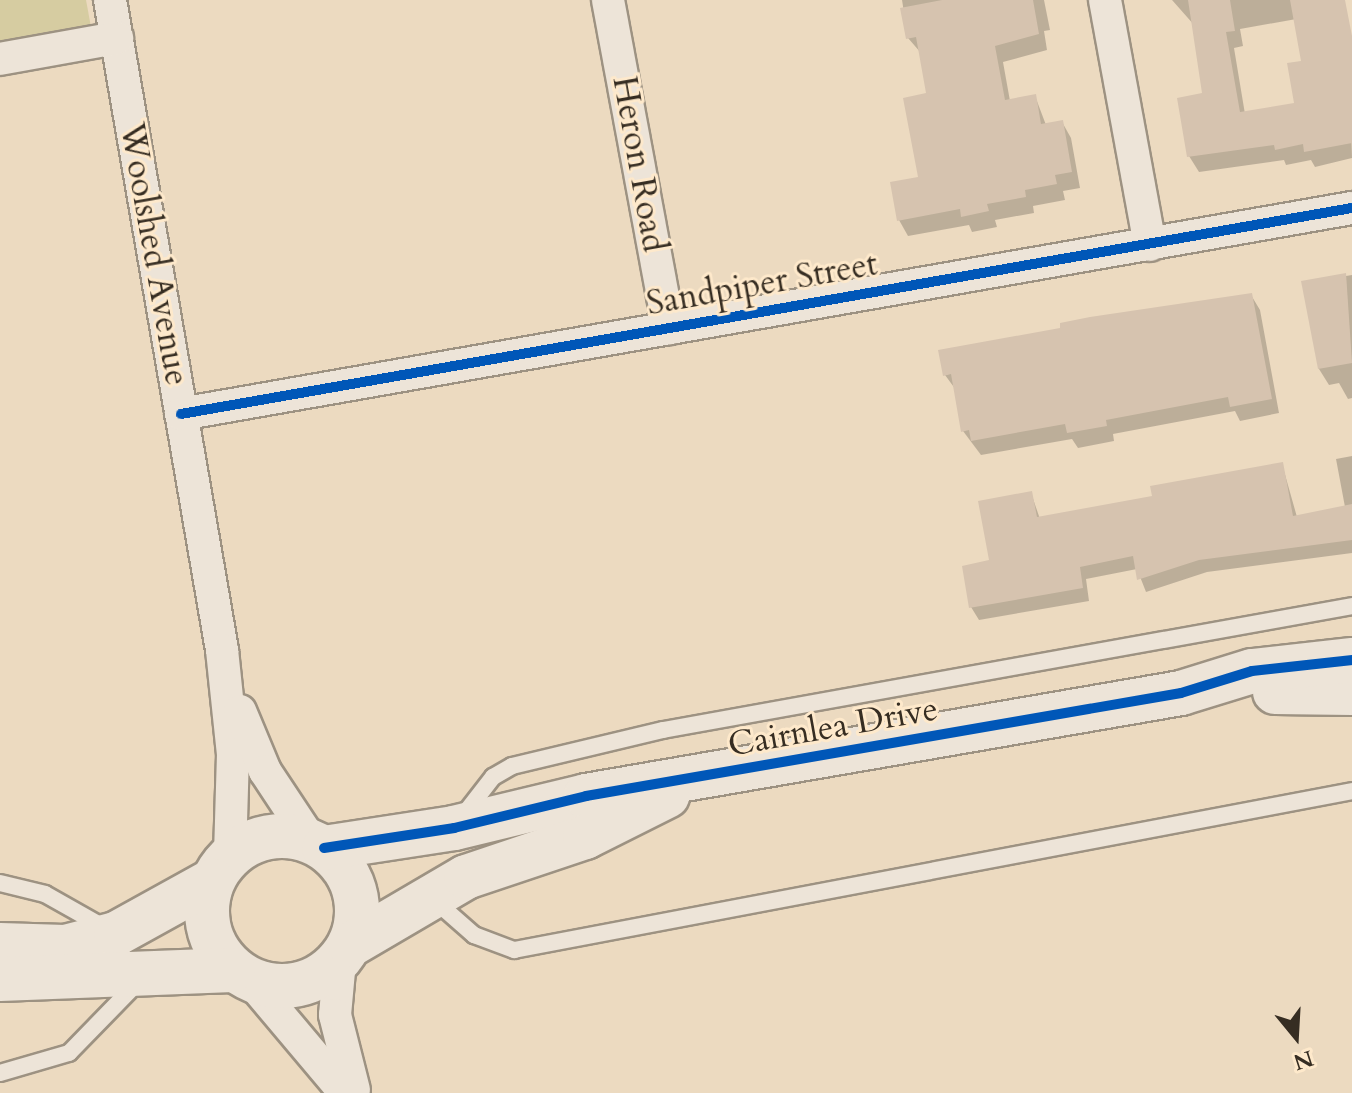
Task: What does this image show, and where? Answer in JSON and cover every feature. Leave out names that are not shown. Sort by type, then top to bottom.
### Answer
[{"type":"street","name":"Woolshed Avenue","points":[[110,0],[222,650],[233,754],[221,869]]},
{"type":"street","name":"Heron Road","points":[[608,0],[669,328]]},
{"type":"street","points":[[1105,0],[1150,245]]},
{"type":"street","points":[[0,59],[117,38]]},
{"type":"street","name":"Sandpiper Street","points":[[181,414],[1352,208]]},
{"type":"street","name":"Woolshed Avenue","points":[[222,650],[249,738],[318,845]]},
{"type":"street","name":"Cairnlea Drive","points":[[318,845],[454,828],[586,796],[698,780],[1181,693],[1252,671],[1352,660]]},
{"type":"street","name":"Cairnlea Drive","points":[[1181,693],[1352,693]]},
{"type":"street","name":"Cairnlea Drive","points":[[345,952],[466,877],[585,837],[698,780]]},
{"type":"street","points":[[0,945],[65,947],[116,934],[269,837],[318,845],[352,881],[357,923],[345,952],[335,1015],[354,1093]]},
{"type":"street","points":[[221,869],[208,929],[242,975],[345,1093]]},
{"type":"street","points":[[0,979],[148,972],[242,975],[298,985],[321,976],[345,952]]},
{"type":"lane","name":"Cairnlea Drive","points":[[454,828],[493,777],[512,766],[663,730],[952,674],[1352,606]]},
{"type":"lane","points":[[431,897],[474,935],[514,950],[1352,791]]},
{"type":"lane","points":[[0,883],[45,894],[116,934]]},
{"type":"lane","points":[[0,1073],[69,1053],[148,972]]},
{"type":"shaded area","points":[[0,0],[86,0],[91,27],[0,43]]},
{"type":"building","points":[[942,0],[1033,0],[1039,34],[995,46],[1005,100],[1036,94],[1041,124],[1063,120],[1072,172],[1055,175],[1057,184],[1025,190],[1026,197],[987,204],[989,211],[961,217],[960,209],[897,221],[890,182],[918,177],[903,98],[926,93],[916,37],[906,39],[900,8]]},
{"type":"building","points":[[1188,0],[1230,0],[1235,31],[1226,32],[1240,112],[1294,103],[1287,63],[1301,61],[1290,0],[1345,0],[1352,36],[1352,143],[1304,152],[1303,144],[1275,150],[1274,145],[1187,157],[1177,98],[1202,93]]},
{"type":"building","points":[[1346,273],[1352,363],[1318,369],[1301,281]]},
{"type":"building","points":[[1252,293],[1272,399],[1230,407],[1228,397],[1106,420],[1107,426],[1067,433],[1065,424],[971,441],[969,430],[961,432],[951,374],[943,376],[938,350],[1060,328],[1060,323],[1090,317]]},
{"type":"building","points":[[1283,462],[1293,516],[1352,504],[1352,540],[1199,560],[1137,580],[1133,556],[1080,567],[1083,588],[969,608],[962,566],[989,560],[978,501],[1032,491],[1037,517],[1152,496],[1150,486]]},
{"type":"cycle path","points":[[181,414],[1352,208]]},
{"type":"cycle path","points":[[324,848],[454,828],[586,796],[1181,693],[1252,671],[1352,660]]}]
